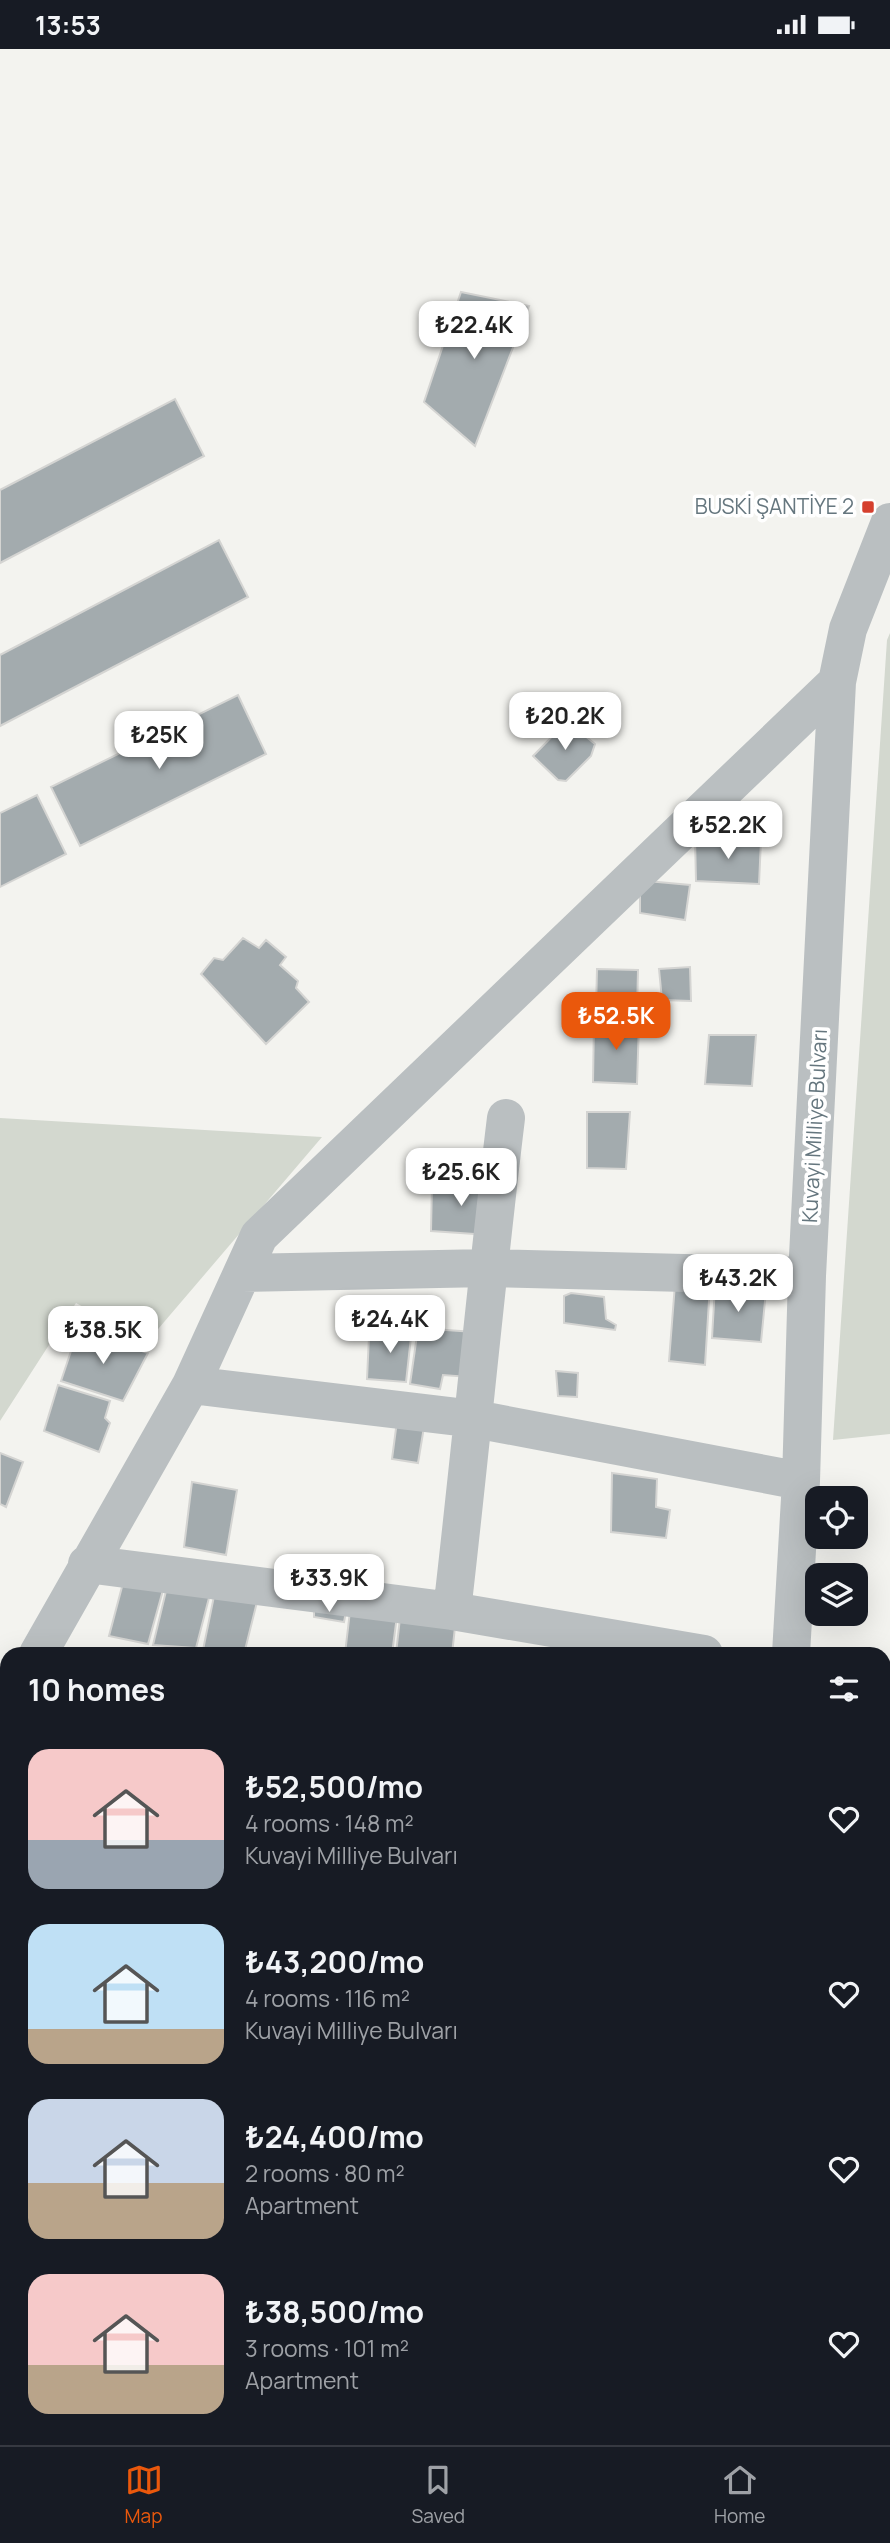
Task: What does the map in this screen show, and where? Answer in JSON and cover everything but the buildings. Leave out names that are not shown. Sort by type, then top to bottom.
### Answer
[{"type":"street","name":"Kuvayi Milliye Bulvarı","points":[[790,1647],[801,1481],[807,1276],[837,682],[848,629],[890,522]]},
{"type":"street","points":[[42,1647],[191,1385],[259,1236],[837,682]]},
{"type":"street","points":[[452,1611],[506,1118]]},
{"type":"street","points":[[243,1273],[488,1268],[807,1276]]},
{"type":"street","points":[[191,1385],[475,1419],[801,1481]]},
{"type":"street","points":[[87,1564],[452,1611],[663,1647]]},
{"type":"shaded area","points":[[890,633],[890,1434],[833,1440],[887,640]]},
{"type":"shaded area","points":[[0,1118],[322,1137],[147,1342],[76,1303],[0,1421]]},
{"type":"place","name":"BUSKİ ŞANTİYE 2","points":[[868,507]]}]
